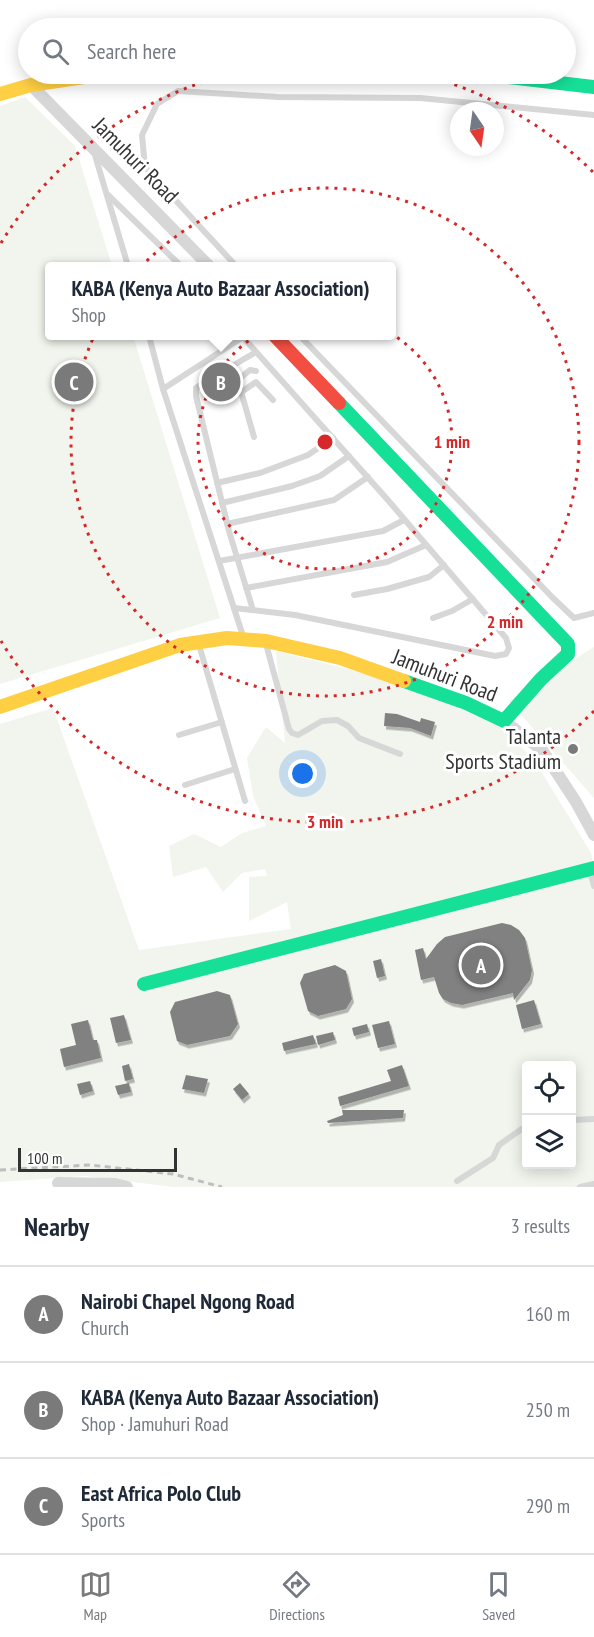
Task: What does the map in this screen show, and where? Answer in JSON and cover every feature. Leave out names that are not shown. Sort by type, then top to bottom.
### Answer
[{"type":"street","points":[[0,94],[38,84]]},
{"type":"street","points":[[568,84],[594,87]]},
{"type":"street","name":"Jamuhuri Road","points":[[31,85],[205,262]]},
{"type":"street","name":"Jamuhuri Road","points":[[0,707],[180,645],[227,638],[266,641],[300,648],[378,671],[466,702],[504,721],[541,679],[565,658],[569,651],[568,644],[279,340]]},
{"type":"street","points":[[504,721],[542,750],[576,802],[594,835]]},
{"type":"street","points":[[144,984],[592,869]]},
{"type":"street","points":[[58,1183],[108,1184],[127,1187]]},
{"type":"lane","points":[[231,262],[145,167],[142,135],[157,104],[178,91],[278,97],[420,98],[594,115]]},
{"type":"lane","points":[[92,146],[127,262]]},
{"type":"lane","points":[[106,193],[176,262]]},
{"type":"lane","points":[[150,340],[163,389],[244,639]]},
{"type":"lane","points":[[163,389],[237,340]]},
{"type":"lane","points":[[234,608],[304,617],[495,656],[506,654],[510,648],[506,638],[444,565],[246,340]]},
{"type":"lane","points":[[304,340],[574,618],[594,613]]},
{"type":"lane","points":[[253,610],[227,524],[196,388],[256,352]]},
{"type":"lane","points":[[233,384],[250,370],[256,371]]},
{"type":"lane","points":[[223,371],[240,393],[254,436]]},
{"type":"lane","points":[[240,393],[256,382],[273,400]]},
{"type":"lane","points":[[217,483],[270,470],[308,455],[333,438]]},
{"type":"lane","points":[[222,503],[292,486],[320,476],[349,456]]},
{"type":"lane","points":[[227,524],[334,500],[368,477]]},
{"type":"lane","points":[[219,561],[383,531],[404,520]]},
{"type":"lane","points":[[246,588],[387,562],[426,545]]},
{"type":"lane","points":[[354,595],[387,589],[429,577],[444,565]]},
{"type":"lane","points":[[433,618],[452,611],[473,599]]},
{"type":"lane","points":[[266,641],[292,733],[298,735],[322,721],[338,720],[348,726],[359,738],[400,754]]},
{"type":"lane","points":[[198,642],[245,801]]},
{"type":"lane","points":[[179,735],[222,722]]},
{"type":"lane","points":[[185,785],[236,769]]},
{"type":"lane","points":[[592,869],[594,886]]},
{"type":"lane","points":[[576,1120],[594,1119]]},
{"type":"lane","points":[[457,1181],[493,1158],[500,1145],[522,1129]]},
{"type":"lane","points":[[580,1187],[594,1184]]},
{"type":"shaded area","points":[[25,97],[75,146],[111,262],[45,262],[45,340],[134,340],[220,618],[0,684],[0,106]]},
{"type":"shaded area","name":"Talanta Sports Stadium","points":[[594,647],[594,798],[509,701]]},
{"type":"shaded area","points":[[276,651],[355,671],[444,702],[498,726],[533,758],[591,853],[594,864],[594,1187],[173,1187],[85,1176],[0,1182],[0,724],[53,708],[139,950],[291,929],[287,902],[249,921],[249,877],[267,876],[265,869],[242,873],[223,892],[206,867],[173,877],[169,846],[194,834],[221,847],[242,833],[266,826],[253,796],[247,758],[266,727],[285,743]]},
{"type":"building","points":[[385,713],[397,714],[420,722],[421,718],[435,722],[431,736],[410,728],[384,726]]},
{"type":"building","points":[[502,923],[519,930],[525,938],[532,970],[530,980],[514,1000],[513,993],[462,1005],[451,1003],[443,999],[439,993],[434,977],[421,980],[415,950],[423,948],[426,959],[445,937]]},
{"type":"building","points":[[381,959],[385,976],[377,978],[373,961]]},
{"type":"building","points":[[335,965],[346,971],[352,999],[346,1009],[318,1016],[308,1011],[300,983],[304,974]]},
{"type":"building","points":[[217,991],[230,995],[238,1024],[230,1036],[187,1045],[177,1041],[170,1012],[175,1002]]},
{"type":"building","points":[[534,1000],[541,1024],[522,1029],[516,1005]]},
{"type":"building","points":[[124,1015],[131,1040],[116,1043],[110,1018]]},
{"type":"building","points":[[88,1020],[93,1040],[97,1040],[101,1058],[64,1067],[60,1049],[76,1045],[71,1024]]},
{"type":"building","points":[[389,1021],[395,1044],[378,1048],[372,1025]]},
{"type":"building","points":[[367,1024],[369,1032],[354,1036],[352,1028]]},
{"type":"building","points":[[333,1032],[335,1040],[318,1045],[316,1036]]},
{"type":"building","points":[[313,1035],[316,1044],[284,1051],[282,1043]]},
{"type":"building","points":[[129,1064],[133,1079],[125,1081],[122,1066]]},
{"type":"building","points":[[402,1065],[409,1086],[340,1106],[338,1097],[391,1081],[387,1070]]},
{"type":"building","points":[[186,1075],[208,1079],[204,1093],[182,1089]]},
{"type":"building","points":[[90,1081],[93,1091],[80,1095],[77,1084]]},
{"type":"building","points":[[129,1083],[131,1092],[118,1095],[115,1086]]},
{"type":"building","points":[[240,1083],[249,1094],[242,1100],[233,1089]]},
{"type":"building","points":[[342,1110],[404,1110],[403,1118],[328,1123],[327,1121],[343,1115]]},
{"type":"railway","points":[[0,1170],[90,1165],[173,1174],[222,1187]]},
{"type":"traffic: fast","points":[[568,84],[594,87]]},
{"type":"traffic: fast","points":[[339,403],[568,644],[568,654],[541,679],[504,721],[466,703],[404,681]]},
{"type":"traffic: fast","points":[[144,984],[594,868]]},
{"type":"traffic: slow","points":[[0,94],[38,84]]},
{"type":"traffic: slow","points":[[0,707],[180,645],[227,638],[266,641],[340,658],[404,681]]},
{"type":"traffic: jam","points":[[279,340],[339,403]]},
{"type":"place","name":"East Africa Polo Club","points":[[74,382]]},
{"type":"place","name":"KABA (Kenya Auto Bazaar Association)","points":[[221,382]]},
{"type":"place","name":"Talanta Sports Stadium","points":[[573,749]]},
{"type":"place","name":"Nairobi Chapel Ngong Road","points":[[481,965]]}]
